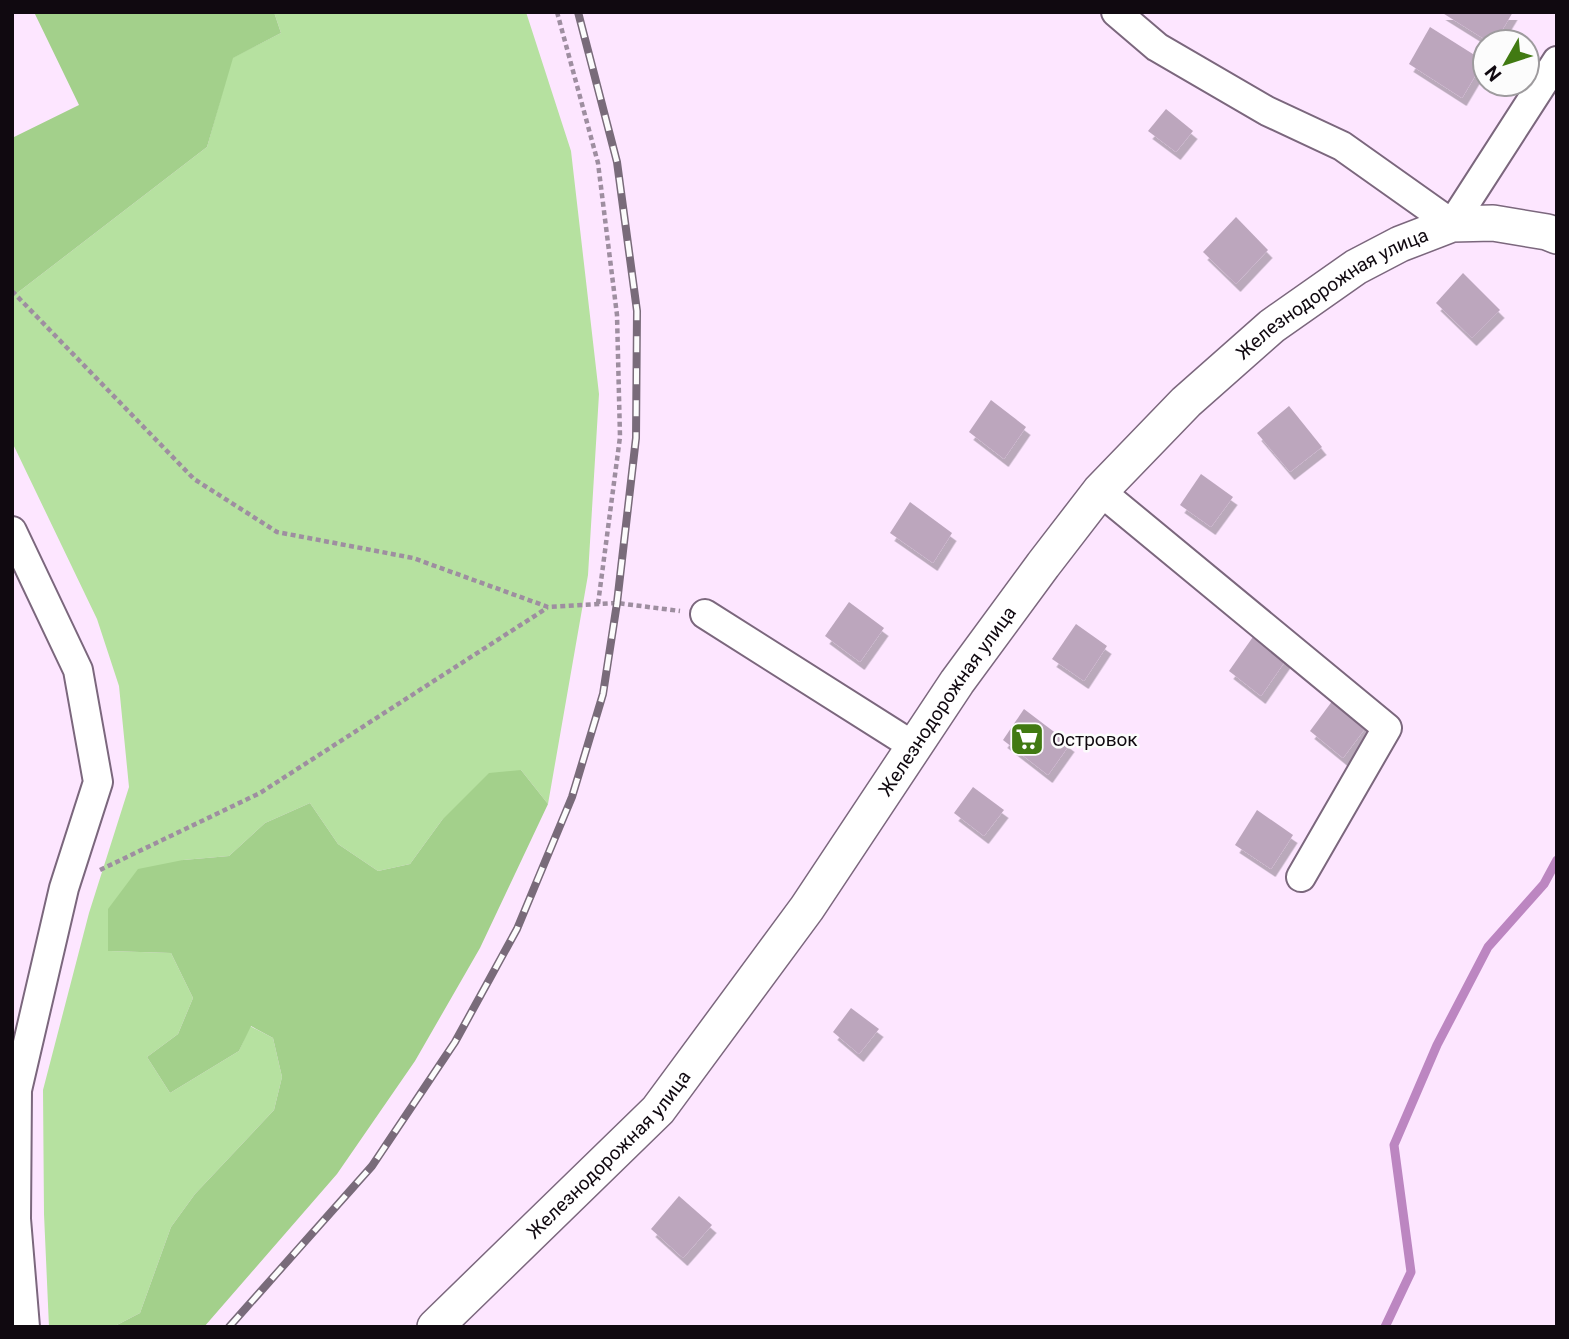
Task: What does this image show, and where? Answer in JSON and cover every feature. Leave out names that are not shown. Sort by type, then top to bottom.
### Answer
[{"type":"main road","name":"Железнодорожная улица","points":[[435,1327],[658,1110],[807,908],[965,672],[1043,565],[1100,491],[1186,402],[1272,326],[1356,267],[1400,244],[1452,224],[1493,223],[1557,236]]},
{"type":"street","points":[[1116,12],[1157,47],[1267,111],[1342,146],[1452,224],[1557,61]]},
{"type":"street","points":[[1100,491],[1387,728],[1301,877]]},
{"type":"street","points":[[12,531],[78,670],[98,782],[64,888],[16,1090],[14,1217],[25,1327]]},
{"type":"street","points":[[705,614],[915,747]]},
{"type":"path","points":[[557,12],[598,163],[617,314],[620,438],[598,604]]},
{"type":"path","points":[[12,291],[194,479],[277,532],[413,558],[548,607],[617,603],[705,614]]},
{"type":"path","points":[[64,888],[260,793],[548,607]]},
{"type":"green space","points":[[34,12],[274,12],[281,33],[233,58],[207,147],[12,297],[12,138],[79,105]]},
{"type":"green space","points":[[274,12],[526,12],[571,151],[599,394],[588,575],[548,804],[521,770],[442,820],[410,864],[378,871],[338,844],[310,803],[265,823],[229,856],[183,860],[109,951],[171,953],[193,998],[178,1034],[147,1057],[170,1093],[239,1051],[250,1026],[273,1038],[282,1077],[274,1110],[195,1194],[171,1227],[140,1313],[113,1327],[49,1327],[44,1214],[43,1090],[89,913],[129,787],[119,686],[97,619],[12,442],[12,297],[207,147],[232,58],[281,33]]},
{"type":"green space","points":[[521,770],[548,804],[480,948],[415,1061],[337,1174],[204,1327],[113,1327],[140,1313],[171,1227],[195,1194],[274,1110],[282,1077],[273,1038],[251,1026],[239,1051],[170,1093],[147,1057],[178,1034],[193,998],[171,953],[108,951],[108,909],[138,869],[183,860],[229,856],[265,823],[310,803],[338,844],[378,871],[410,864],[442,820],[489,773]]},
{"type":"building","points":[[1441,12],[1513,12],[1503,28],[1471,28],[1471,31]]},
{"type":"building","points":[[1430,27],[1471,53],[1471,83],[1462,98],[1409,64]]},
{"type":"building","points":[[1166,109],[1193,131],[1176,152],[1148,131]]},
{"type":"building","points":[[1236,217],[1268,250],[1236,284],[1203,252]]},
{"type":"building","points":[[1463,273],[1500,310],[1472,338],[1436,303]]},
{"type":"building","points":[[991,400],[1026,427],[1004,459],[969,432]]},
{"type":"building","points":[[1289,406],[1322,447],[1290,472],[1257,433]]},
{"type":"building","points":[[1201,474],[1233,497],[1211,527],[1180,505]]},
{"type":"building","points":[[910,502],[952,533],[933,563],[890,533]]},
{"type":"building","points":[[849,602],[884,628],[860,662],[825,636]]},
{"type":"building","points":[[1076,624],[1107,646],[1084,681],[1052,659]]},
{"type":"building","points":[[1255,634],[1286,660],[1261,696],[1229,671]]},
{"type":"building","points":[[1333,700],[1367,726],[1343,758],[1310,731]]},
{"type":"building","points":[[1024,709],[1070,744],[1048,775],[1003,740]]},
{"type":"building","points":[[973,787],[1004,810],[984,836],[954,813]]},
{"type":"building","points":[[1257,810],[1293,835],[1271,869],[1235,845]]},
{"type":"building","points":[[851,1008],[879,1029],[859,1054],[833,1032]]},
{"type":"building","points":[[679,1196],[712,1225],[683,1258],[651,1229]]},
{"type":"waterway","points":[[1385,1327],[1411,1272],[1394,1145],[1437,1045],[1488,947],[1544,884],[1557,860]]},
{"type":"railway","points":[[229,1327],[372,1166],[455,1042],[517,929],[572,797],[603,694],[617,603],[636,438],[637,311],[617,162],[578,12]]},
{"type":"place","name":"Островок","points":[[1027,739]]}]
